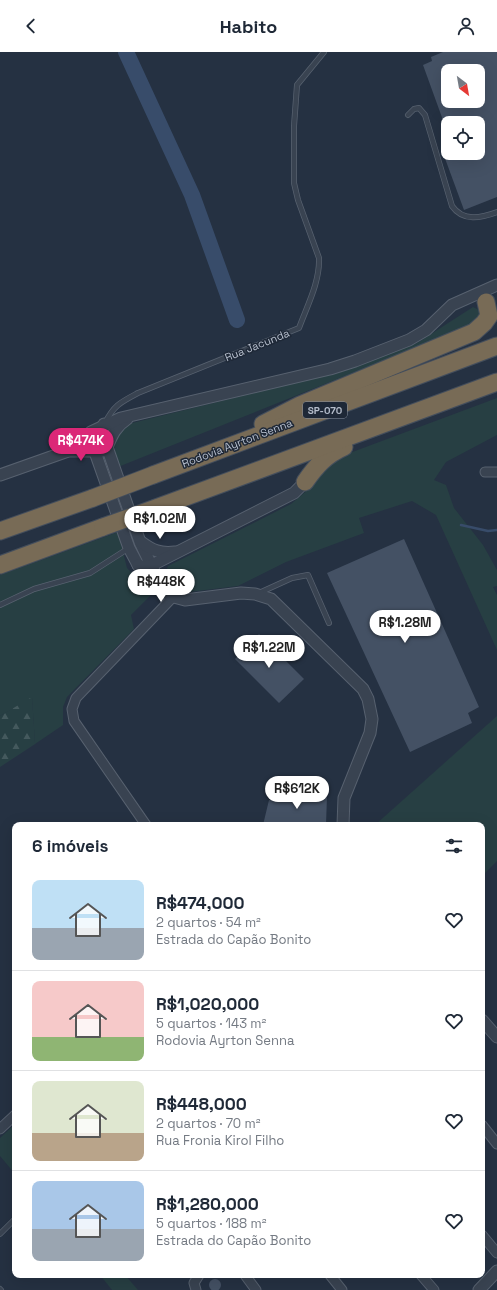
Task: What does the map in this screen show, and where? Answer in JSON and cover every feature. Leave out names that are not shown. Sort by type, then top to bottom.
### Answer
[{"type":"highway","points":[[241,441],[266,422],[300,405],[474,332],[489,316],[492,306]]},
{"type":"highway","name":"Rodovia Ayrton Senna","points":[[1,530],[93,498],[241,441],[497,346]]},
{"type":"highway","points":[[0,565],[497,382]]},
{"type":"highway","points":[[305,482],[323,460],[343,447],[497,388]]},
{"type":"highway","points":[[286,460],[300,463],[306,474],[305,482]]},
{"type":"street","points":[[68,451],[80,439],[104,424],[135,415],[330,369],[355,361],[409,340],[426,330],[452,305],[497,285]]},
{"type":"street","points":[[465,298],[479,299],[492,306]]},
{"type":"street","points":[[474,332],[497,323]]},
{"type":"street","points":[[135,415],[121,423],[114,431],[107,447],[140,542],[152,565],[160,587]]},
{"type":"street","points":[[104,424],[97,440],[95,452],[129,548],[138,565],[149,579],[173,597],[186,600],[241,593],[255,594],[271,599],[285,610],[363,689],[368,700],[372,719],[370,732],[346,791],[342,809],[343,822]]},
{"type":"street","points":[[0,475],[68,451],[95,452],[107,447]]},
{"type":"street","points":[[485,472],[497,472]]},
{"type":"street","points":[[138,565],[145,567],[152,565],[294,493],[305,482]]},
{"type":"street","points":[[140,542],[154,551],[165,554],[177,552]]},
{"type":"street","points":[[144,822],[74,721],[72,709],[76,698],[173,597]]},
{"type":"street","points":[[485,1023],[497,1037]]},
{"type":"street","points":[[0,1129],[12,1118]]},
{"type":"street","points":[[485,1129],[497,1144]]},
{"type":"street","points":[[485,1239],[497,1253]]},
{"type":"street","points":[[479,1290],[497,1271]]},
{"type":"street","points":[[247,1278],[256,1290]]},
{"type":"street","points":[[332,1278],[342,1290]]},
{"type":"street","points":[[424,1278],[434,1290]]},
{"type":"lane","name":"Rua Jacunda","points":[[104,424],[111,410],[138,393],[299,328],[314,290],[319,266],[319,258],[298,200],[294,183],[296,85],[324,52]]},
{"type":"lane","points":[[408,115],[414,108],[419,108],[424,115],[452,206],[456,212],[468,218],[480,217],[497,212]]},
{"type":"lane","points":[[0,570],[40,555],[54,545]]},
{"type":"lane","points":[[0,605],[34,590],[90,573],[129,548]]},
{"type":"lane","points":[[255,594],[292,578],[308,574],[329,623]]},
{"type":"lane","points":[[0,1234],[12,1221]]},
{"type":"green space","points":[[473,307],[479,310],[481,317],[477,323],[118,467],[114,446],[115,442],[120,433],[132,423],[340,372],[417,343]]},
{"type":"green space","points":[[497,398],[497,435],[446,462],[434,480],[446,485],[454,508],[483,545],[497,570],[497,586],[493,587],[497,595],[497,650],[436,515],[412,501],[359,518],[364,533],[286,562],[238,586],[181,593],[170,589],[163,579],[168,566],[291,504],[311,487],[325,467],[339,457]]},
{"type":"green space","points":[[118,532],[127,568],[152,594],[131,615],[134,629],[67,697],[63,707],[63,725],[35,744],[32,698],[0,716],[0,575]]},
{"type":"green space","points":[[32,697],[35,744],[0,767],[0,716]]},
{"type":"green space","points":[[497,716],[497,861],[485,873],[485,822],[378,822]]},
{"type":"green space","points":[[12,1127],[12,1170],[0,1156],[0,1138]]},
{"type":"green space","points":[[102,1278],[128,1278],[138,1290],[112,1290]]},
{"type":"building","points":[[443,52],[497,52],[497,197],[464,210],[446,160],[485,160],[485,116],[441,116],[423,65],[432,61],[431,57]]},
{"type":"building","points":[[404,539],[479,707],[468,713],[472,723],[410,752],[327,573]]},
{"type":"building","points":[[259,634],[304,679],[279,703],[235,659]]},
{"type":"building","points":[[309,786],[327,796],[326,822],[264,822],[269,800],[274,800],[275,793],[307,797]]},
{"type":"building","points":[[213,1279],[217,1279],[221,1285],[217,1291],[213,1291],[209,1287],[209,1283]]},
{"type":"waterway","points":[[126,52],[192,195],[237,320]]},
{"type":"waterway","points":[[461,525],[488,531],[497,530]]}]
